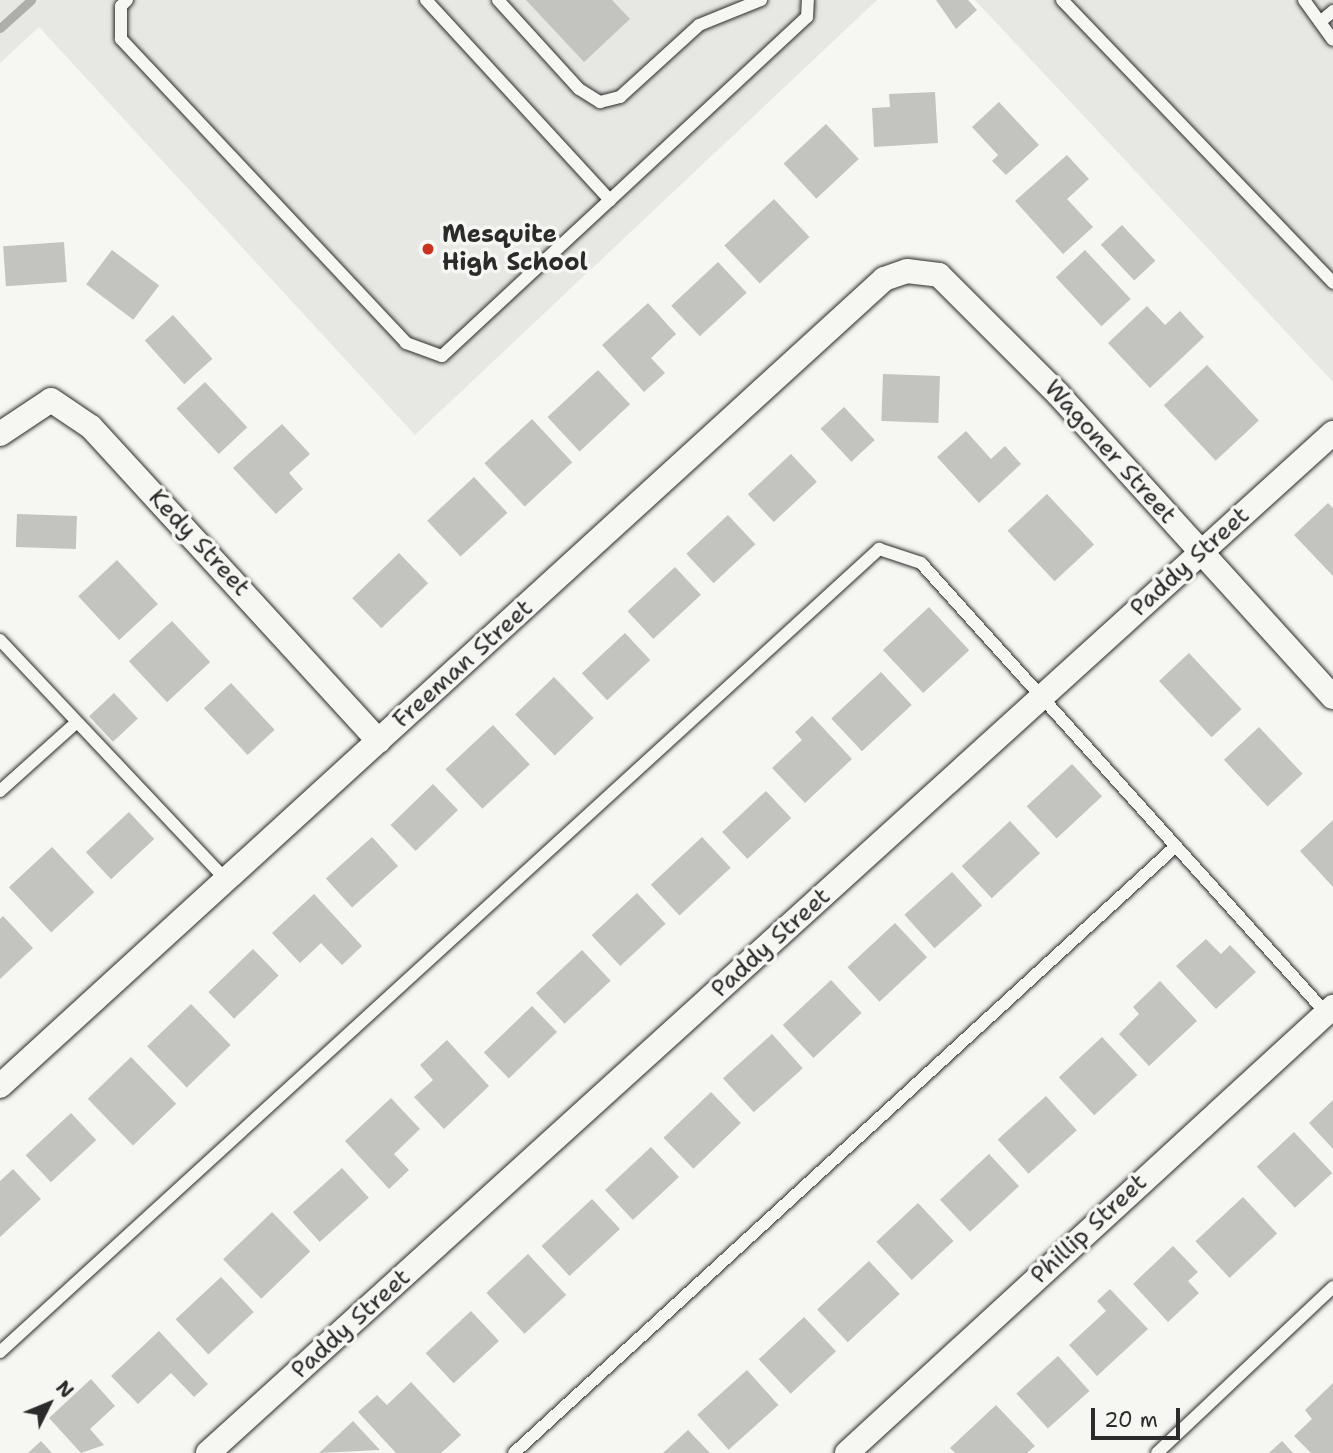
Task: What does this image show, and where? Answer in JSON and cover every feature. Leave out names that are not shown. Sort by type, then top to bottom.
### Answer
[{"type":"street","name":"Freeman Street","points":[[0,1086],[884,279],[907,271],[939,275]]},
{"type":"street","name":"Wagoner Street","points":[[939,275],[1058,394],[1333,697]]},
{"type":"street","name":"Kedy Street","points":[[0,434],[51,400],[90,428],[379,741]]},
{"type":"street","name":"Paddy Street","points":[[208,1453],[1333,433]]},
{"type":"street","name":"Phillip Street","points":[[847,1453],[1330,1010]]},
{"type":"lane","points":[[127,0],[121,6],[121,39],[405,343],[442,356],[807,17],[808,0]]},
{"type":"lane","points":[[425,0],[610,200]]},
{"type":"lane","points":[[498,0],[579,89],[600,102],[620,97],[699,26],[761,0]]},
{"type":"lane","points":[[1062,0],[1333,283]]},
{"type":"lane","points":[[1304,0],[1333,40]]},
{"type":"lane","points":[[1320,22],[1333,11]]},
{"type":"lane","points":[[0,1352],[879,549],[921,563],[1176,846],[1330,1010]]},
{"type":"lane","points":[[0,640],[226,880]]},
{"type":"lane","points":[[0,791],[77,722]]},
{"type":"lane","points":[[514,1453],[1176,846]]},
{"type":"lane","points":[[1157,1453],[1333,1287]]},
{"type":"shaded area","name":"Mesquite High School","points":[[0,0],[877,0],[415,435],[39,27],[0,63]]},
{"type":"shaded area","points":[[975,0],[1333,0],[1333,382]]},
{"type":"building","points":[[526,0],[612,0],[630,19],[584,62]]},
{"type":"building","points":[[936,0],[968,0],[977,10],[956,29]]},
{"type":"building","points":[[935,92],[938,143],[874,147],[872,108],[890,107],[889,94]]},
{"type":"building","points":[[999,102],[1039,145],[1006,175],[992,161],[998,155],[972,127]]},
{"type":"building","points":[[826,124],[859,159],[816,199],[784,164]]},
{"type":"building","points":[[1067,155],[1089,179],[1067,199],[1093,227],[1063,254],[1015,201]]},
{"type":"building","points":[[774,199],[809,237],[760,283],[724,245]]},
{"type":"building","points":[[1122,225],[1155,261],[1134,281],[1101,245]]},
{"type":"building","points":[[64,242],[67,282],[6,286],[3,246]]},
{"type":"building","points":[[112,250],[159,286],[133,320],[86,284]]},
{"type":"building","points":[[1085,250],[1131,299],[1101,326],[1056,277]]},
{"type":"building","points":[[718,262],[747,293],[700,336],[671,306]]},
{"type":"building","points":[[648,303],[676,334],[651,358],[665,373],[644,392],[602,345]]},
{"type":"building","points":[[1147,306],[1165,325],[1180,311],[1204,337],[1150,388],[1108,343]]},
{"type":"building","points":[[173,315],[212,359],[184,384],[145,340]]},
{"type":"building","points":[[1207,365],[1259,421],[1216,461],[1164,405]]},
{"type":"building","points":[[598,370],[630,404],[580,451],[548,417]]},
{"type":"building","points":[[883,374],[940,376],[938,423],[881,421]]},
{"type":"building","points":[[205,382],[247,427],[219,454],[176,409]]},
{"type":"building","points":[[844,407],[875,440],[851,462],[821,429]]},
{"type":"building","points":[[532,419],[572,462],[525,506],[484,463]]},
{"type":"building","points":[[282,424],[310,454],[289,473],[303,489],[276,514],[233,468]]},
{"type":"building","points":[[966,431],[991,459],[1005,446],[1021,464],[979,503],[937,457]]},
{"type":"building","points":[[791,454],[817,482],[774,522],[748,494]]},
{"type":"building","points":[[474,477],[507,513],[461,556],[427,521]]},
{"type":"building","points":[[1047,494],[1094,544],[1055,581],[1008,531]]},
{"type":"building","points":[[1328,503],[1333,508],[1333,576],[1294,535]]},
{"type":"building","points":[[17,514],[77,516],[76,549],[16,547]]},
{"type":"building","points":[[728,515],[755,544],[714,583],[686,554]]},
{"type":"building","points":[[399,553],[428,583],[381,628],[352,598]]},
{"type":"building","points":[[117,560],[158,604],[119,640],[78,596]]},
{"type":"building","points":[[675,567],[701,595],[653,639],[627,611]]},
{"type":"building","points":[[929,607],[969,650],[923,693],[883,650]]},
{"type":"building","points":[[172,621],[210,662],[167,702],[129,661]]},
{"type":"building","points":[[625,633],[650,660],[607,700],[582,673]]},
{"type":"building","points":[[1189,653],[1242,709],[1212,737],[1159,681]]},
{"type":"building","points":[[881,672],[912,705],[862,751],[831,718]]},
{"type":"building","points":[[554,677],[594,718],[555,756],[515,715]]},
{"type":"building","points":[[231,683],[275,730],[248,755],[204,708]]},
{"type":"building","points":[[114,693],[138,719],[113,742],[89,716]]},
{"type":"building","points":[[812,716],[852,759],[805,803],[772,768],[802,740],[795,732]]},
{"type":"building","points":[[493,725],[530,764],[482,809],[445,769]]},
{"type":"building","points":[[1259,727],[1303,774],[1268,807],[1224,760]]},
{"type":"building","points":[[1072,764],[1102,796],[1057,838],[1027,806]]},
{"type":"building","points":[[433,784],[458,810],[416,851],[391,825]]},
{"type":"building","points":[[766,791],[791,818],[747,859],[722,832]]},
{"type":"building","points":[[129,812],[154,839],[111,879],[86,852]]},
{"type":"building","points":[[1333,820],[1333,887],[1300,851]]},
{"type":"building","points":[[1010,821],[1040,853],[992,898],[962,866]]},
{"type":"building","points":[[372,837],[398,866],[352,907],[326,878]]},
{"type":"building","points":[[702,837],[731,868],[679,915],[651,885]]},
{"type":"building","points":[[52,847],[94,892],[51,933],[9,887]]},
{"type":"building","points":[[952,872],[982,905],[935,948],[904,915]]},
{"type":"building","points":[[637,893],[666,924],[620,966],[592,935]]},
{"type":"building","points":[[314,894],[362,946],[342,965],[321,943],[300,963],[272,933]]},
{"type":"building","points":[[3,916],[33,948],[0,979],[0,919]]},
{"type":"building","points":[[895,923],[927,957],[880,1002],[847,967]]},
{"type":"building","points":[[1206,939],[1221,954],[1230,945],[1256,972],[1216,1009],[1176,966]]},
{"type":"building","points":[[253,949],[279,976],[234,1019],[208,992]]},
{"type":"building","points":[[582,950],[611,981],[565,1024],[536,993]]},
{"type":"building","points":[[831,980],[862,1013],[813,1058],[783,1025]]},
{"type":"building","points":[[1160,981],[1197,1021],[1149,1066],[1119,1034],[1139,1014],[1133,1007]]},
{"type":"building","points":[[191,1004],[231,1045],[187,1087],[147,1046]]},
{"type":"building","points":[[532,1006],[557,1032],[509,1078],[484,1053]]},
{"type":"building","points":[[772,1034],[803,1068],[754,1112],[723,1078]]},
{"type":"building","points":[[1102,1037],[1137,1075],[1094,1115],[1059,1077]]},
{"type":"building","points":[[447,1040],[489,1086],[444,1129],[414,1097],[433,1080],[420,1065]]},
{"type":"building","points":[[131,1057],[176,1104],[133,1145],[88,1099]]},
{"type":"building","points":[[711,1092],[741,1123],[693,1169],[664,1138]]},
{"type":"building","points":[[1046,1096],[1077,1130],[1028,1174],[998,1139]]},
{"type":"building","points":[[391,1098],[420,1129],[394,1154],[409,1170],[389,1189],[345,1141]]},
{"type":"building","points":[[1333,1100],[1333,1149],[1309,1123]]},
{"type":"building","points":[[71,1113],[96,1140],[51,1182],[26,1155]]},
{"type":"building","points":[[1294,1132],[1332,1173],[1295,1208],[1257,1167]]},
{"type":"building","points":[[651,1147],[679,1177],[633,1220],[605,1190]]},
{"type":"building","points":[[989,1154],[1019,1186],[970,1232],[940,1200]]},
{"type":"building","points":[[342,1168],[369,1198],[320,1242],[293,1212]]},
{"type":"building","points":[[13,1169],[41,1199],[0,1237],[0,1181]]},
{"type":"building","points":[[1243,1197],[1277,1234],[1230,1278],[1195,1241]]},
{"type":"building","points":[[592,1199],[620,1229],[569,1276],[542,1246]]},
{"type":"building","points":[[918,1203],[953,1241],[912,1280],[876,1242]]},
{"type":"building","points":[[272,1212],[310,1252],[261,1299],[223,1259]]},
{"type":"building","points":[[1173,1246],[1198,1272],[1188,1281],[1199,1293],[1168,1322],[1133,1284]]},
{"type":"building","points":[[528,1254],[566,1295],[525,1334],[486,1293]]},
{"type":"building","points":[[869,1261],[900,1294],[848,1342],[817,1309]]},
{"type":"building","points":[[221,1277],[254,1312],[208,1354],[176,1319]]},
{"type":"building","points":[[1110,1289],[1148,1329],[1097,1376],[1069,1345],[1106,1311],[1097,1301]]},
{"type":"building","points":[[471,1311],[499,1341],[454,1383],[426,1353]]},
{"type":"building","points":[[804,1317],[836,1351],[791,1394],[759,1359]]},
{"type":"building","points":[[159,1331],[208,1384],[194,1397],[171,1373],[138,1404],[111,1376]]},
{"type":"building","points":[[1058,1356],[1089,1391],[1048,1428],[1016,1393]]},
{"type":"building","points":[[747,1370],[778,1405],[729,1450],[697,1415]]},
{"type":"building","points":[[91,1379],[115,1406],[90,1429],[104,1445],[81,1453],[49,1418]]},
{"type":"building","points":[[411,1382],[461,1435],[441,1453],[396,1453],[358,1412],[377,1395],[387,1405]]},
{"type":"building","points":[[1333,1383],[1333,1453],[1311,1453],[1294,1436],[1312,1419],[1305,1410]]},
{"type":"building","points":[[996,1405],[1035,1446],[1027,1453],[955,1453],[950,1448]]},
{"type":"building","points":[[353,1421],[380,1450],[319,1453]]},
{"type":"building","points":[[688,1430],[710,1453],[663,1453]]},
{"type":"building","points":[[41,1441],[52,1453],[28,1453]]},
{"type":"building","points":[[1282,1441],[1293,1453],[1269,1453]]},
{"type":"waterway","points":[[0,28],[31,0]]},
{"type":"place","name":"Mesquite High School","points":[[428,249]]}]
